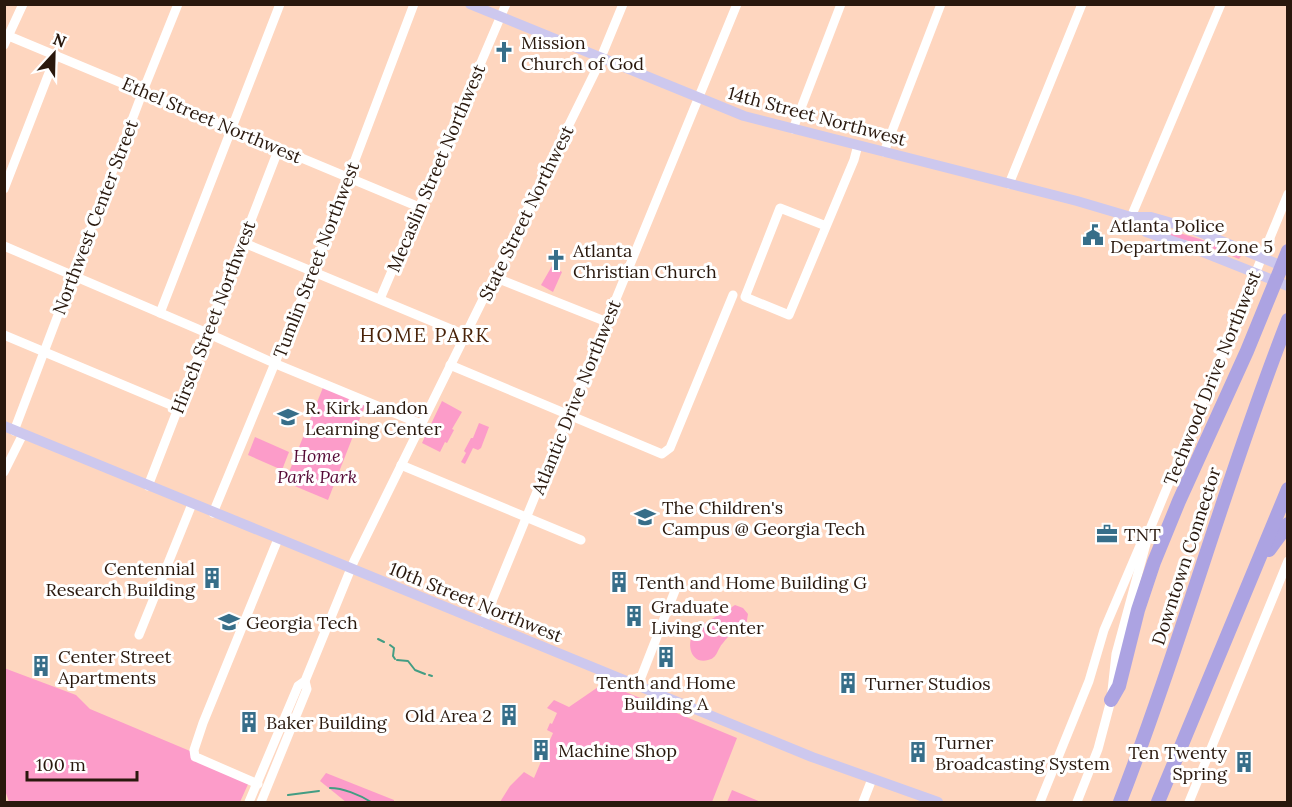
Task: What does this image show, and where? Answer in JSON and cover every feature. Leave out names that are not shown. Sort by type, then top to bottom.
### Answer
[{"type":"highway","points":[[1111,700],[1119,686],[1138,610],[1154,562],[1247,351],[1287,251]]},
{"type":"highway","name":"Downtown Connector","points":[[1120,802],[1147,731],[1249,422],[1287,320]]},
{"type":"highway","points":[[1158,802],[1287,489]]},
{"type":"highway","points":[[1254,571],[1287,524]]},
{"type":"main road","name":"14th Street Northwest","points":[[470,4],[744,116],[1009,183],[1131,217],[1151,217],[1283,266]]},
{"type":"main road","name":"14th Street Northwest","points":[[1131,217],[1146,232],[1287,286]]},
{"type":"main road","name":"10th Street Northwest","points":[[14,430],[872,780],[938,802]]},
{"type":"street","points":[[6,39],[23,4]]},
{"type":"street","name":"Northwest Center Street","points":[[4,472],[14,430],[178,4]]},
{"type":"street","points":[[160,313],[280,4]]},
{"type":"street","name":"Tumlin Street Northwest","points":[[213,513],[313,271],[414,4]]},
{"type":"street","name":"Mecaslin Street Northwest","points":[[380,299],[506,4]]},
{"type":"street","name":"State Street Northwest","points":[[249,802],[298,686],[305,681],[350,568],[601,58],[623,4]]},
{"type":"street","name":"Atlantic Drive Northwest","points":[[483,622],[737,4]]},
{"type":"street","points":[[793,129],[841,4]]},
{"type":"street","points":[[884,152],[941,4]]},
{"type":"street","points":[[1009,183],[1082,4]]},
{"type":"street","points":[[1131,217],[1221,4]]},
{"type":"street","name":"Ethel Street Northwest","points":[[6,39],[56,55],[419,207]]},
{"type":"street","points":[[4,189],[56,55]]},
{"type":"street","points":[[826,226],[780,208],[745,297],[789,315],[854,160],[858,145]]},
{"type":"street","name":"Hirsch Street Northwest","points":[[148,486],[279,148]]},
{"type":"street","name":"Techwood Drive Northwest","points":[[1077,802],[1098,749],[1111,700],[1116,654],[1150,529],[1287,194]]},
{"type":"street","points":[[241,246],[249,244],[465,335]]},
{"type":"street","points":[[4,246],[421,424]]},
{"type":"street","points":[[494,277],[607,322]]},
{"type":"street","points":[[450,365],[658,453],[667,452],[733,295]]},
{"type":"street","points":[[4,335],[178,408]]},
{"type":"street","points":[[401,465],[581,540]]},
{"type":"street","points":[[139,635],[192,504]]},
{"type":"street","name":"Techwood Drive Northwest","points":[[1041,802],[1089,681],[1104,630],[1137,550],[1150,529]]},
{"type":"street","points":[[258,784],[195,757],[194,750],[278,539]]},
{"type":"street","points":[[1189,802],[1287,562]]},
{"type":"street","points":[[638,685],[676,588]]},
{"type":"street","points":[[1098,653],[1107,649],[1116,654]]},
{"type":"street","name":"State Street Northwest","points":[[261,802],[307,689],[305,681]]},
{"type":"street","points":[[863,802],[872,780]]},
{"type":"green space","points":[[1148,224],[1200,239],[1241,256],[1239,259],[1193,242],[1164,235],[1151,230],[1146,226]]},
{"type":"green space","points":[[552,266],[562,272],[553,292],[541,285]]},
{"type":"green space","name":"Home Park Park","points":[[324,385],[366,403],[328,500],[285,482]]},
{"type":"green space","points":[[442,401],[462,412],[440,452],[422,443]]},
{"type":"green space","points":[[479,423],[489,427],[481,448],[478,450],[473,448],[465,464],[461,462],[466,453],[464,451]]},
{"type":"green space","points":[[255,437],[289,452],[282,470],[248,455]]},
{"type":"green space","points":[[735,605],[743,608],[748,614],[746,626],[728,638],[714,657],[702,661],[697,659],[690,647],[695,631]]},
{"type":"green space","points":[[4,668],[76,695],[90,709],[190,751],[249,782],[240,802],[9,802],[4,787]]},
{"type":"green space","points":[[604,683],[737,738],[712,802],[500,802],[510,786],[524,772],[534,778],[553,733],[547,730],[557,713],[547,708],[554,700],[569,707]]},
{"type":"green space","points":[[326,773],[394,800],[394,802],[346,802],[320,781]]},
{"type":"green space","points":[[732,790],[761,802],[727,802]]},
{"type":"waterway","points":[[378,639],[384,642]]},
{"type":"waterway","points":[[390,645],[394,648],[395,659]]},
{"type":"waterway","points":[[397,660],[408,661],[415,670],[425,674]]},
{"type":"waterway","points":[[330,788],[351,792],[371,802]]},
{"type":"waterway","points":[[288,795],[319,791]]},
{"type":"place","name":"Mission Church of God","points":[[504,52]]},
{"type":"place","name":"Atlanta Police Department Zone 5","points":[[1093,235]]},
{"type":"place","name":"Atlanta Christian Church","points":[[556,260]]},
{"type":"place","name":"R. Kirk Landon Learning Center","points":[[288,417]]},
{"type":"place","name":"The Children's Campus @ Georgia Tech","points":[[645,517]]},
{"type":"place","name":"TNT","points":[[1107,534]]},
{"type":"place","name":"Centennial Research Building","points":[[212,578]]},
{"type":"place","name":"Tenth and Home Building G","points":[[619,582]]},
{"type":"place","name":"Graduate Living Center","points":[[634,616]]},
{"type":"place","name":"Georgia Tech","points":[[229,622]]},
{"type":"place","name":"Tenth and Home Building A","points":[[666,657]]},
{"type":"place","name":"Center Street Apartments","points":[[41,666]]},
{"type":"place","name":"Turner Studios","points":[[848,683]]},
{"type":"place","name":"Old Area 2","points":[[509,715]]},
{"type":"place","name":"Baker Building","points":[[249,722]]},
{"type":"place","name":"Machine Shop","points":[[541,750]]},
{"type":"place","name":"Turner Broadcasting System","points":[[918,752]]},
{"type":"place","name":"Ten Twenty Spring","points":[[1244,762]]},
{"type":"district","name":"HOME PARK","points":[[425,334]]}]
